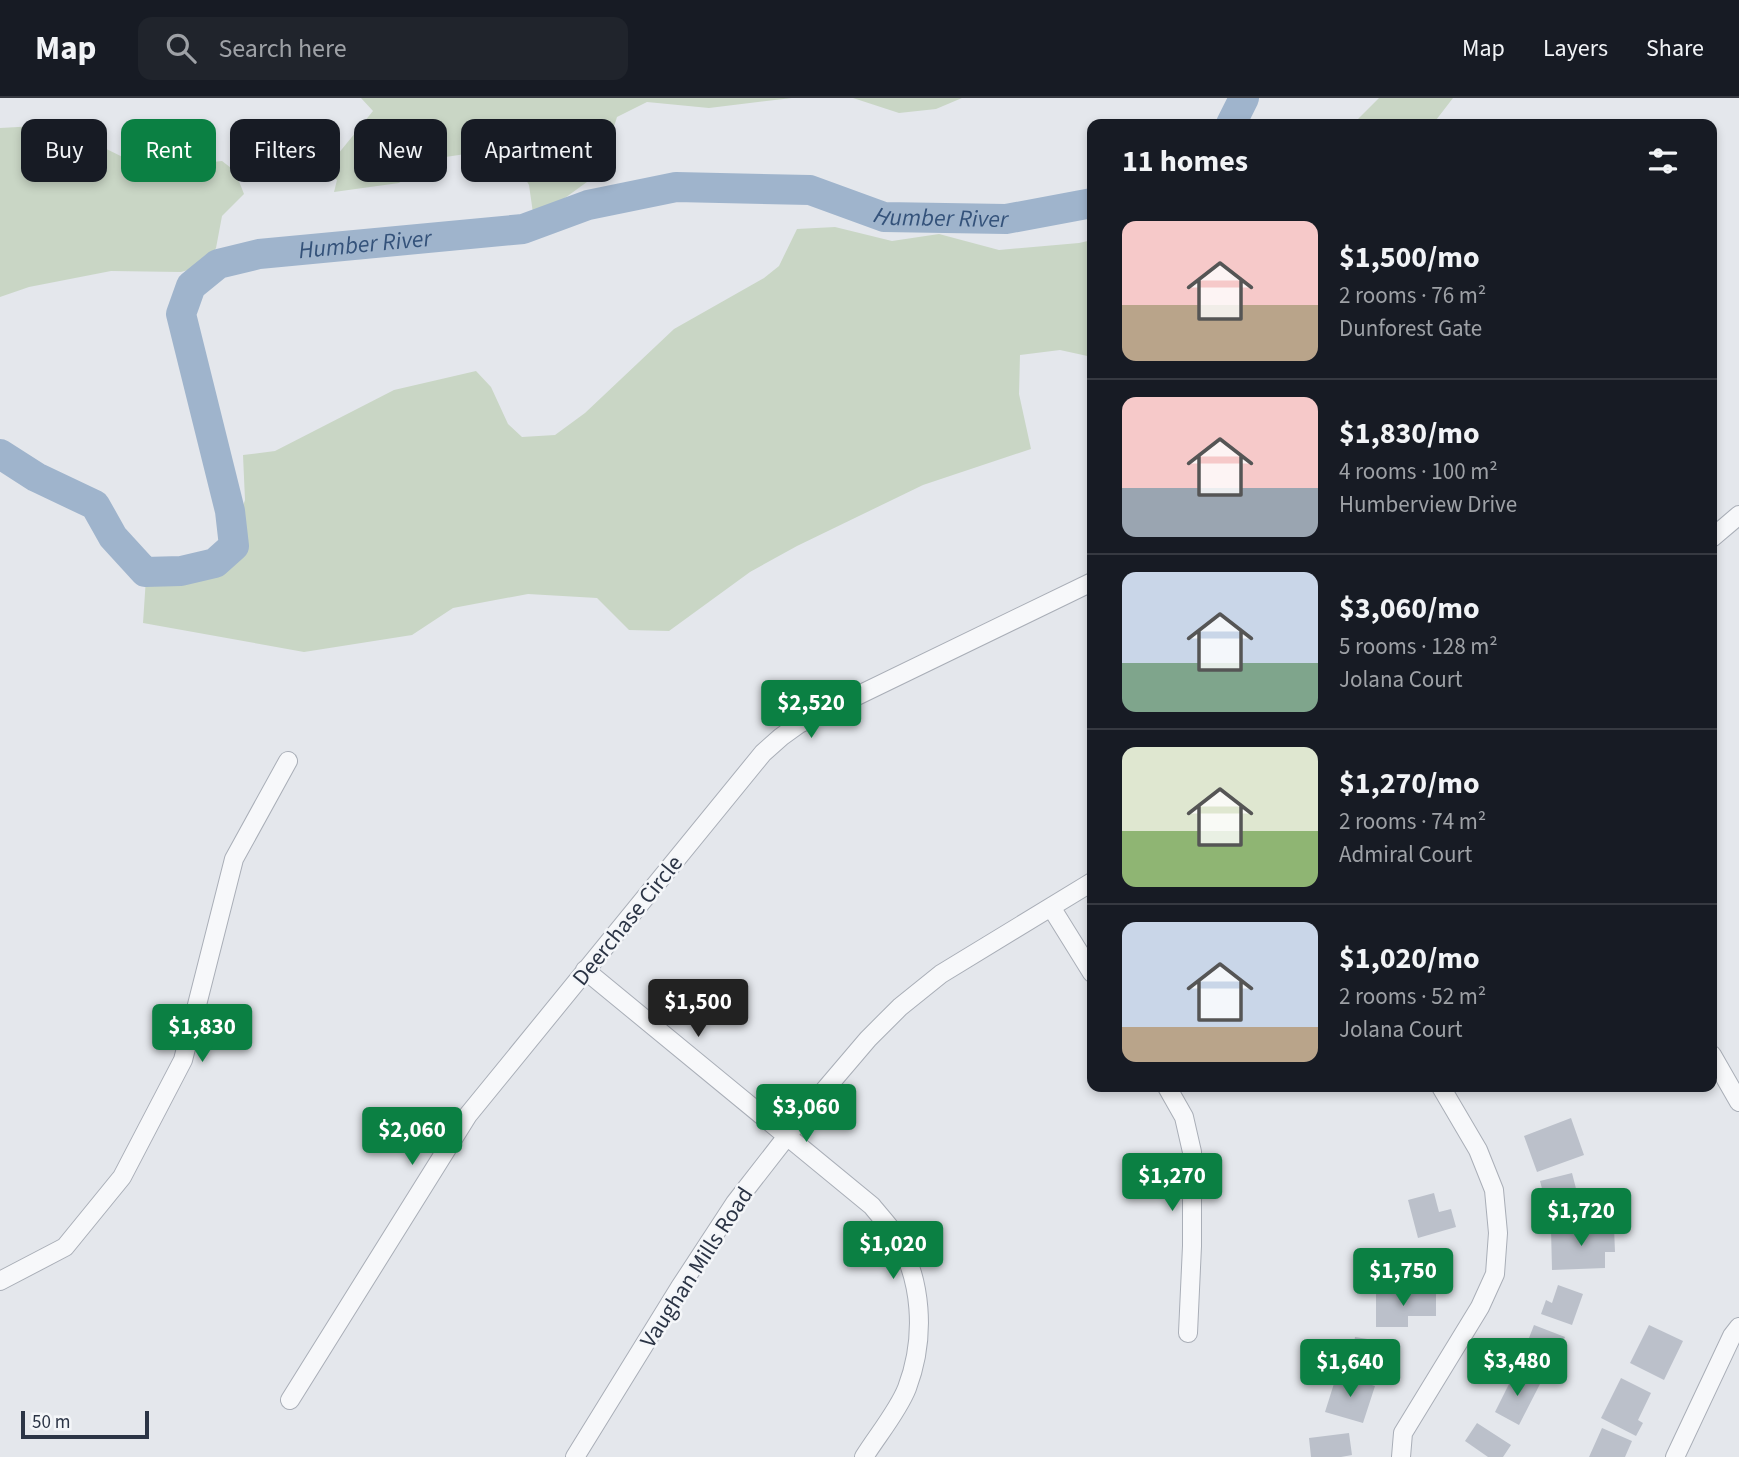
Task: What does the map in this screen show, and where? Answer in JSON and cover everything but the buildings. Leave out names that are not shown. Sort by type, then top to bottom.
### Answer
[{"type":"street","points":[[1717,534],[1738,517]]},
{"type":"street","name":"Deerchase Circle","points":[[290,1399],[468,1115],[763,753],[780,737],[819,715],[1087,584]]},
{"type":"street","points":[[0,1281],[65,1247],[122,1177],[183,1060],[234,859],[288,761]]},
{"type":"street","name":"Vaughan Mills Road","points":[[575,1457],[735,1203],[868,1039],[910,998],[953,966],[1087,885]]},
{"type":"street","points":[[1051,907],[1087,965]]},
{"type":"street","points":[[585,970],[872,1206],[894,1233],[916,1291],[920,1321],[915,1358],[906,1390],[864,1457]]},
{"type":"street","points":[[1717,1064],[1739,1102]]},
{"type":"street","points":[[1170,1092],[1184,1117],[1192,1152],[1188,1333]]},
{"type":"street","points":[[1401,1457],[1403,1433],[1480,1307],[1495,1274],[1498,1233],[1494,1190],[1478,1150],[1444,1092]]},
{"type":"street","points":[[1675,1457],[1732,1336],[1739,1327]]},
{"type":"green space","points":[[361,98],[792,98],[709,108],[647,102],[617,117],[616,120],[461,119],[461,155],[447,157],[447,119],[366,119],[373,111]]},
{"type":"green space","points":[[853,98],[962,98],[936,109],[899,113]]},
{"type":"green space","points":[[1379,98],[1453,98],[1437,119],[1358,119]]},
{"type":"green space","points":[[21,127],[21,182],[107,182],[107,149],[121,156],[121,182],[216,182],[216,162],[222,161],[230,167],[230,182],[239,182],[244,194],[222,216],[216,248],[206,265],[181,272],[111,271],[29,287],[0,297],[0,128]]},
{"type":"green space","points":[[354,134],[354,182],[400,182],[334,192],[336,182],[340,182],[340,152]]},
{"type":"green space","points":[[527,182],[587,182],[558,203],[533,213]]},
{"type":"green space","points":[[835,227],[892,241],[939,234],[999,250],[1087,241],[1087,356],[1060,350],[1020,355],[1019,394],[1031,449],[923,485],[797,546],[750,572],[669,631],[629,630],[597,598],[528,594],[453,608],[412,635],[304,652],[143,623],[147,563],[199,577],[224,564],[245,500],[243,455],[275,451],[394,390],[476,371],[491,387],[508,424],[522,437],[555,435],[585,413],[674,329],[764,278],[779,266],[797,229]]},
{"type":"waterway","name":"Humber River","points":[[1234,119],[1244,98]]},
{"type":"waterway","name":"Humber River","points":[[0,454],[36,477],[95,505],[113,537],[145,572],[181,571],[215,563],[234,546],[230,511],[181,314],[191,286],[218,264],[259,254],[523,229],[588,205],[676,187],[810,190],[884,217],[1006,219],[1087,204]]}]
